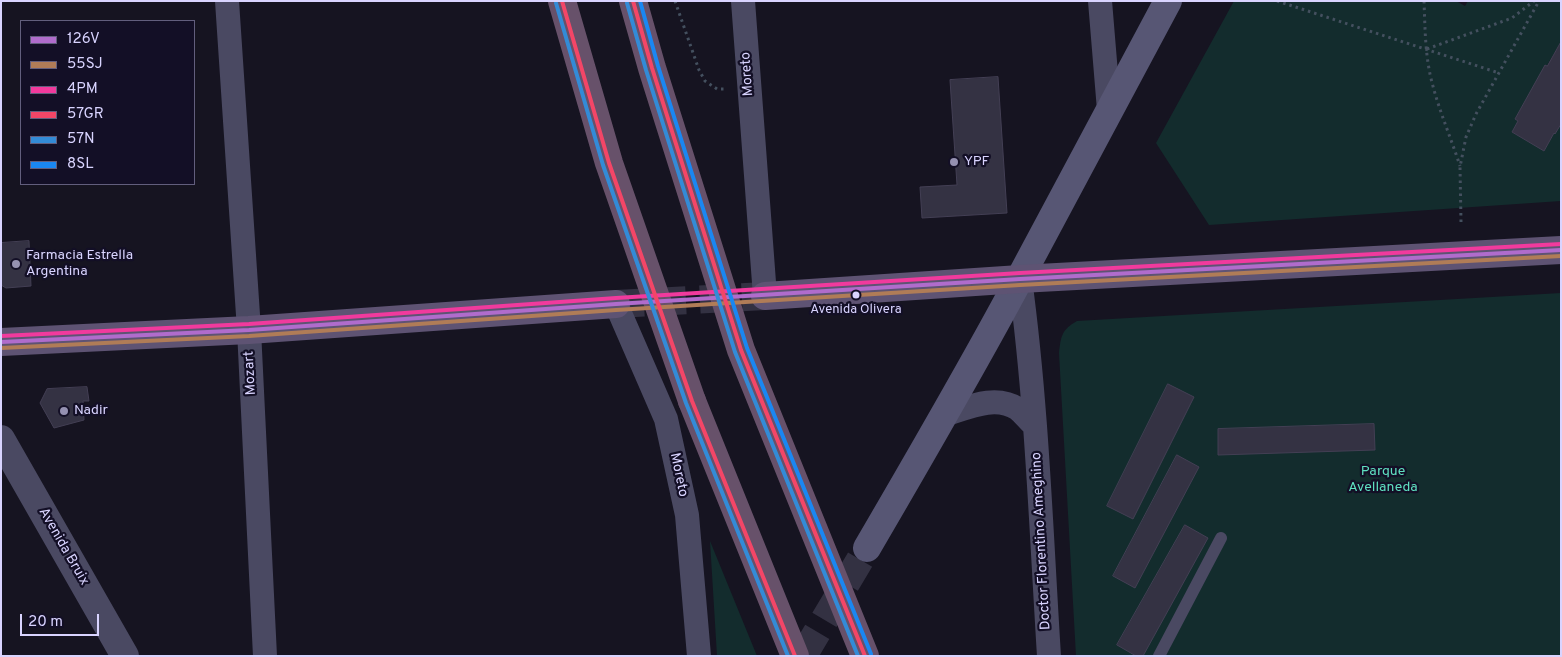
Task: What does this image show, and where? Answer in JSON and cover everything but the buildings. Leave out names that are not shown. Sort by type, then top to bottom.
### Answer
[{"type":"highway","points":[[562,1],[609,163],[692,401],[795,656]]},
{"type":"highway","points":[[633,1],[652,68],[741,350],[865,656]]},
{"type":"main road","points":[[866,548],[944,416],[1020,279],[1168,1]]},
{"type":"main road","points":[[765,296],[1020,279],[1561,250]]},
{"type":"main road","points":[[1,342],[249,330],[616,304]]},
{"type":"street","name":"Mozart","points":[[227,1],[249,330],[265,656]]},
{"type":"street","name":"Moreto","points":[[743,1],[765,296]]},
{"type":"street","points":[[1100,1],[1109,110]]},
{"type":"street","name":"Doctor Florentino Ameghino","points":[[1020,279],[1027,331],[1035,426],[1049,656]]},
{"type":"street","name":"Moreto","points":[[616,304],[666,419],[687,516],[699,656]]},
{"type":"street","points":[[944,416],[984,403],[1001,403],[1017,409],[1035,426]]},
{"type":"street","name":"Avenida Bruix","points":[[1,439],[126,656]]},
{"type":"lane","points":[[1159,656],[1221,538]]},
{"type":"path","points":[[675,1],[698,70],[705,81],[717,89],[749,90]]},
{"type":"path","points":[[1277,1],[1499,73]]},
{"type":"path","points":[[1424,1],[1426,49],[1430,73],[1442,117],[1460,167]]},
{"type":"path","points":[[1426,49],[1512,18],[1529,7],[1534,1]]},
{"type":"path","points":[[1461,222],[1460,167],[1466,137],[1476,114],[1539,1]]},
{"type":"green space","points":[[1234,1],[1456,1],[1465,6],[1468,1],[1561,1],[1561,42],[1515,119],[1518,121],[1512,132],[1544,150],[1561,124],[1561,201],[1209,225],[1156,143]]},
{"type":"green space","name":"Parque Avellaneda","points":[[1561,293],[1561,656],[1076,656],[1059,353],[1063,334],[1072,324],[1077,321]]},
{"type":"green space","points":[[710,541],[757,656],[717,656]]},
{"type":"tunnel","points":[[616,304],[765,296]]},
{"type":"tunnel","points":[[803,656],[867,548]]},
{"type":"transit line","name":"57GR","points":[[562,1],[609,163],[692,401],[795,656]]},
{"type":"transit line","name":"57GR","points":[[633,1],[652,68],[741,350],[865,656]]},
{"type":"transit line","name":"8SL","points":[[640,1],[658,66],[747,348],[871,654]]},
{"type":"transit line","name":"57N","points":[[556,3],[603,165],[686,403],[788,656]]},
{"type":"transit line","name":"57N","points":[[627,3],[646,70],[735,352],[858,656]]},
{"type":"transit line","name":"4PM","points":[[1,336],[249,324],[616,298],[1020,273],[1561,244]]},
{"type":"transit line","name":"126V","points":[[1,342],[249,330],[616,304],[1020,279],[1561,250]]},
{"type":"transit line","name":"55SJ","points":[[1,348],[249,336],[616,310],[1020,285],[1561,256]]},
{"type":"place","name":"YPF","points":[[954,162]]},
{"type":"place","name":"Farmacia Estrella Argentina","points":[[16,264]]},
{"type":"place","name":"Avenida Olivera","points":[[856,295]]},
{"type":"place","name":"Nadir","points":[[64,411]]}]
